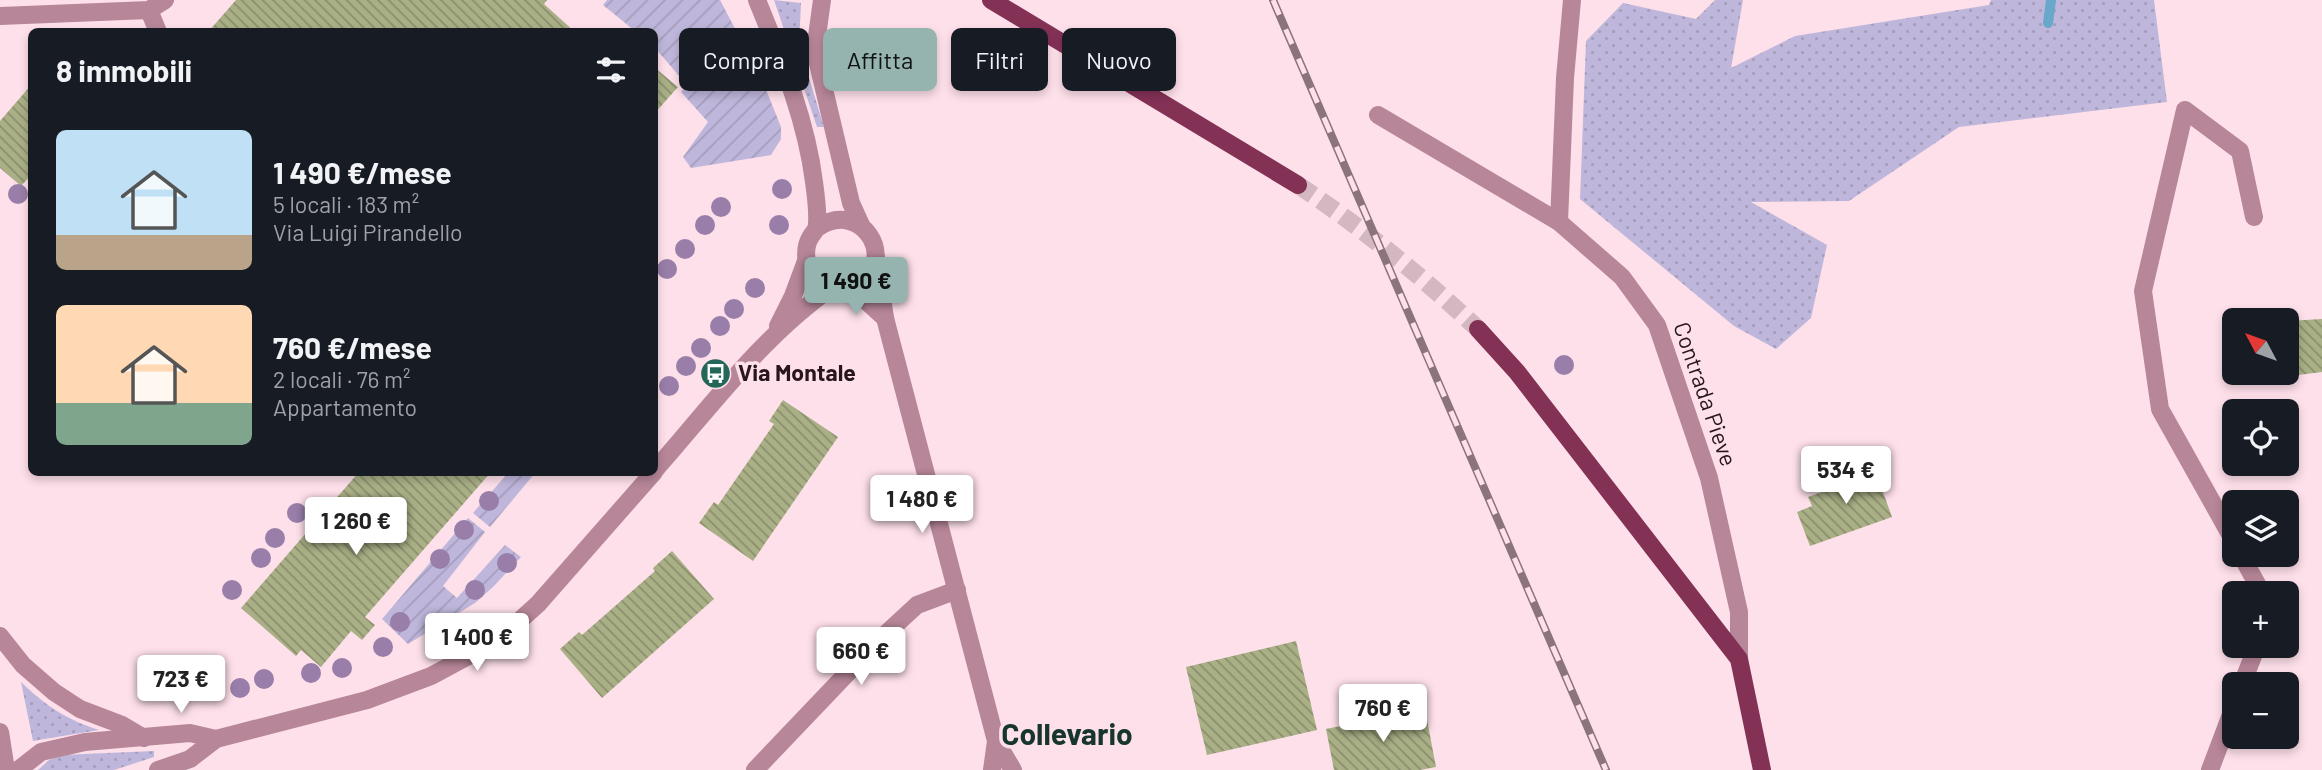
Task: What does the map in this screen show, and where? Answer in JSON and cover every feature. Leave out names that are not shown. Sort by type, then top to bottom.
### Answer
[{"type":"main road","points":[[991,0],[1298,185]]},
{"type":"main road","name":"Contrada Pieve","points":[[1478,329],[1517,372],[1739,659],[1762,770]]},
{"type":"street","points":[[0,16],[149,10],[165,0]]},
{"type":"street","points":[[757,0],[791,83],[810,153],[817,203],[817,228]]},
{"type":"street","points":[[822,0],[815,51],[851,203],[861,225],[871,236],[885,318],[996,741],[1013,770]]},
{"type":"street","points":[[1559,222],[1565,78],[1572,0]]},
{"type":"street","points":[[149,10],[156,28]]},
{"type":"street","points":[[2222,520],[2160,409],[2143,291],[2185,110],[2240,151],[2254,217]]},
{"type":"street","name":"Contrada Pieve","points":[[1378,115],[1559,222],[1622,277],[1657,325],[1709,478],[1739,612],[1739,659]]},
{"type":"street","points":[[771,339],[793,296],[806,261],[810,238],[817,228],[843,219],[861,225]]},
{"type":"street","points":[[658,467],[771,339],[805,306],[839,288],[858,285],[873,268],[876,257]]},
{"type":"street","points":[[806,261],[815,278],[863,298],[885,318]]},
{"type":"street","points":[[158,770],[190,759],[216,739],[367,700],[431,676],[498,640],[538,604],[650,476]]},
{"type":"street","points":[[755,770],[878,641],[917,605],[957,590]]},
{"type":"street","points":[[0,636],[23,665],[54,692],[80,709],[122,724],[144,738]]},
{"type":"street","points":[[0,732],[6,770]]},
{"type":"street","points":[[18,770],[41,752],[85,743],[190,733],[216,739]]},
{"type":"street","points":[[2210,770],[2222,738]]},
{"type":"street","points":[[992,770],[996,741]]},
{"type":"shaded area","points":[[607,0],[720,0],[735,28],[679,28],[679,76],[658,51],[658,28],[631,28],[603,5]]},
{"type":"shaded area","points":[[774,0],[801,3],[800,28],[783,28]]},
{"type":"shaded area","points":[[1715,0],[1743,0],[1731,68],[1795,36],[1989,5],[1991,0],[2154,0],[2167,102],[1959,127],[1849,201],[1751,202],[1827,245],[1811,318],[1776,349],[1734,326],[1580,199],[1586,41],[1623,3],[1696,19]]},
{"type":"shaded area","points":[[809,78],[824,127],[817,127],[805,91],[809,91]]},
{"type":"shaded area","points":[[767,91],[781,127],[781,139],[771,155],[691,168],[683,157],[708,122],[681,92]]},
{"type":"shaded area","points":[[505,476],[532,476],[490,527],[473,513]]},
{"type":"shaded area","points":[[468,518],[485,532],[443,586],[457,598],[505,545],[521,557],[475,603],[408,644],[382,619]]},
{"type":"shaded area","points":[[21,682],[57,711],[99,730],[33,741]]},
{"type":"shaded area","points":[[154,751],[154,757],[114,770],[38,770],[49,760],[61,755]]},
{"type":"building","points":[[236,0],[547,0],[544,4],[571,28],[212,28]]},
{"type":"building","points":[[658,70],[678,87],[658,110]]},
{"type":"building","points":[[28,89],[28,178],[21,186],[0,168],[0,121]]},
{"type":"building","points":[[2322,319],[2322,372],[2300,375],[2300,320]]},
{"type":"building","points":[[783,400],[838,437],[753,561],[699,523],[714,502],[718,505],[774,424],[769,421]]},
{"type":"building","points":[[1871,459],[1892,517],[1810,546],[1797,512],[1812,506],[1808,497],[1849,482],[1844,469]]},
{"type":"building","points":[[356,476],[488,476],[365,617],[375,625],[362,640],[351,631],[321,667],[301,650],[296,656],[241,608]]},
{"type":"building","points":[[672,551],[714,599],[602,698],[560,649],[579,632],[582,635],[655,571],[653,568]]},
{"type":"building","points":[[1296,641],[1317,730],[1207,755],[1186,667]]},
{"type":"building","points":[[1425,709],[1436,767],[1420,770],[1334,770],[1326,729]]},
{"type":"waterway","points":[[2048,23],[2051,0]]},
{"type":"tunnel","points":[[1298,185],[1391,253],[1478,329]]},
{"type":"railway","points":[[1273,0],[1606,770]]},
{"type":"place","name":"Via Montale","points":[[715,373]]},
{"type":"district","name":"Collevario","points":[[1067,735]]}]
